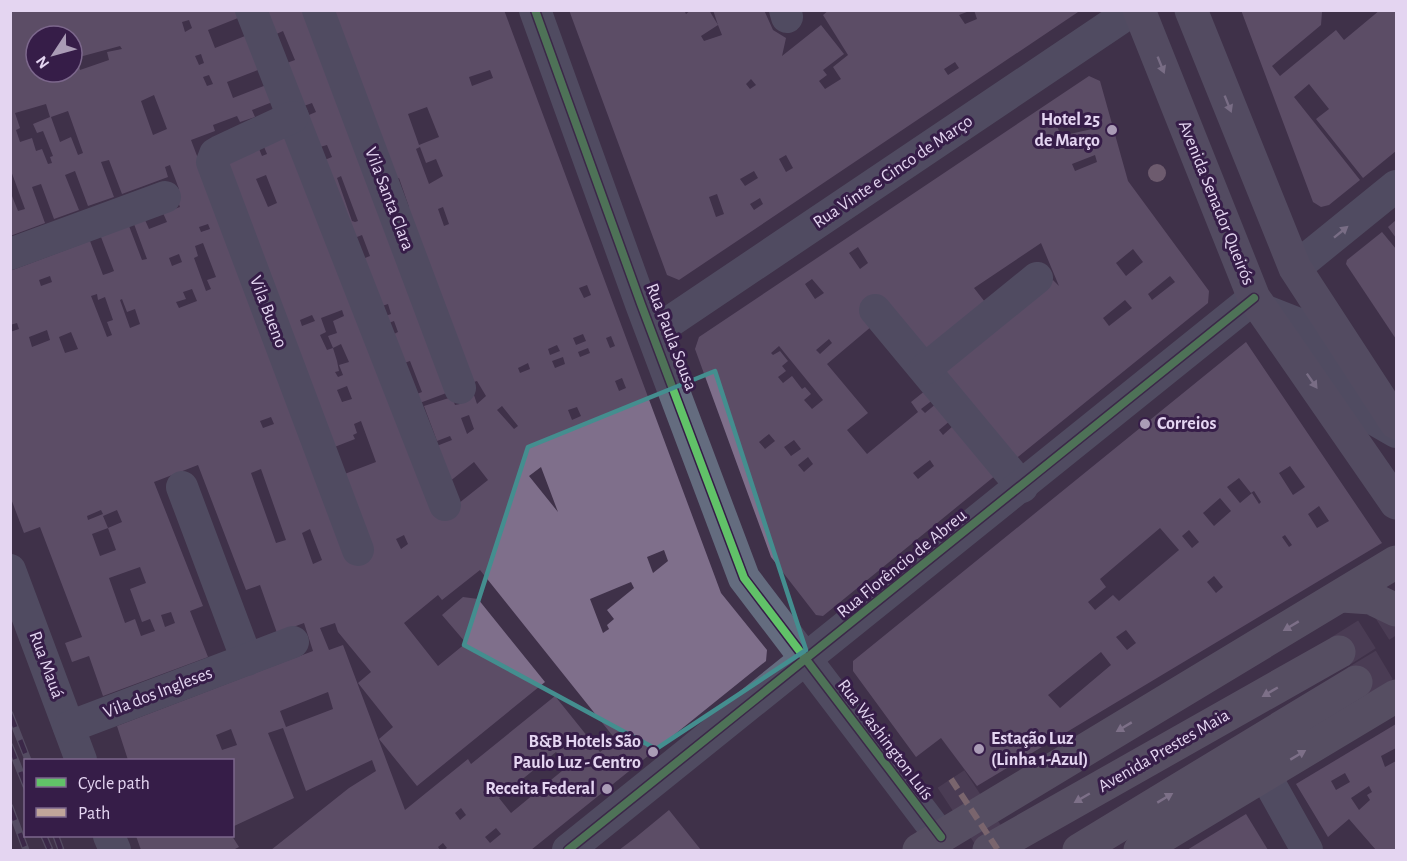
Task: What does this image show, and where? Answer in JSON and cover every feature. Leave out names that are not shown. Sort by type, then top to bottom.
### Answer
[{"type":"highway","points":[[930,844],[1396,562]]},
{"type":"highway","points":[[1342,596],[1371,598],[1396,610]]},
{"type":"highway","name":"Avenida Prestes Maia","points":[[989,850],[1339,652]]},
{"type":"highway","points":[[1079,850],[1356,682]]},
{"type":"highway","points":[[1140,850],[1396,696]]},
{"type":"main road","name":"Avenida Senador Queirós","points":[[1139,10],[1258,304],[1396,503]]},
{"type":"main road","points":[[1191,10],[1295,268],[1393,413]]},
{"type":"street","points":[[251,10],[446,505]]},
{"type":"street","name":"Vila Santa Clara","points":[[318,10],[460,388]]},
{"type":"street","name":"Rua Paula Sousa","points":[[535,10],[744,578],[806,660]]},
{"type":"street","name":"Rua Vinte e Cinco de Março","points":[[653,333],[1133,10]]},
{"type":"street","name":"Vila Bueno","points":[[293,117],[220,151],[215,154],[212,162],[358,550]]},
{"type":"street","points":[[1295,268],[1396,186]]},
{"type":"street","points":[[10,254],[165,196]]},
{"type":"street","points":[[925,369],[1037,278]]},
{"type":"street","points":[[1258,304],[1296,323],[1363,413],[1393,413]]},
{"type":"street","name":"Rua Florêncio de Abreu","points":[[568,850],[1022,487],[1258,304]]},
{"type":"street","points":[[876,310],[1022,487]]},
{"type":"street","points":[[182,487],[247,660]]},
{"type":"street","name":"Rua Mauá","points":[[10,570],[81,759]]},
{"type":"street","name":"Vila dos Ingleses","points":[[69,727],[293,642]]},
{"type":"street","name":"Rua Washington Luís","points":[[806,660],[930,844]]},
{"type":"street","points":[[1265,775],[1307,850]]},
{"type":"highlighted area","points":[[715,371],[806,650],[656,749],[464,645],[528,447]]},
{"type":"building","points":[[10,10],[241,10],[243,16],[208,30],[215,48],[250,34],[263,68],[227,82],[233,98],[269,84],[275,101],[252,110],[255,117],[240,122],[237,116],[213,125],[215,131],[191,140],[348,555],[342,475],[376,462],[361,421],[354,424],[357,433],[353,435],[355,439],[332,448],[221,159],[257,144],[262,156],[267,154],[262,142],[288,132],[439,519],[488,480],[474,462],[449,482],[434,447],[452,440],[450,436],[437,441],[424,406],[452,397],[455,405],[460,404],[464,402],[472,389],[477,404],[486,396],[477,381],[474,382],[403,209],[409,207],[399,178],[392,181],[332,10],[504,10],[721,593],[767,650],[766,661],[531,850],[444,850],[447,848],[443,843],[438,847],[440,850],[271,850],[349,788],[376,771],[372,760],[306,791],[283,728],[268,733],[294,798],[234,826],[234,759],[128,759],[117,726],[313,651],[304,623],[277,633],[260,585],[246,590],[198,465],[154,482],[203,606],[190,611],[208,657],[103,696],[89,656],[72,662],[65,643],[82,637],[40,527],[24,533],[10,496],[10,332],[19,329],[17,323],[10,325],[10,271],[90,241],[103,275],[109,273],[114,271],[101,237],[129,226],[142,260],[147,259],[134,224],[145,220],[149,229],[167,222],[163,213],[180,207],[174,191],[179,189],[170,165],[165,167],[168,177],[122,194],[109,160],[101,162],[114,197],[88,206],[75,171],[65,175],[79,210],[54,219],[41,184],[32,187],[45,223],[10,236],[10,191],[18,211],[25,209],[10,168]],"holes":[[[189,20],[192,28],[185,32],[182,22]],[[201,54],[204,63],[199,65],[195,56]],[[490,70],[493,78],[472,86],[469,77]],[[209,75],[213,84],[207,86],[203,77]],[[154,95],[167,129],[153,135],[141,101]],[[46,104],[50,117],[33,124],[37,133],[43,131],[53,156],[50,157],[52,163],[48,164],[42,149],[36,151],[32,138],[20,142],[16,130],[20,128],[15,113]],[[427,107],[439,137],[419,145],[408,114]],[[68,111],[83,153],[78,155],[71,137],[60,142],[51,117]],[[420,147],[426,163],[436,159],[443,176],[429,184],[416,149]],[[266,175],[277,203],[268,207],[256,179]],[[443,207],[449,224],[444,226],[438,209]],[[208,224],[210,229],[201,232],[199,227]],[[203,243],[216,277],[207,280],[211,289],[206,291],[194,258],[198,256],[195,246]],[[179,254],[182,262],[172,266],[169,258]],[[50,276],[52,282],[41,286],[39,280]],[[587,285],[591,295],[584,298],[579,288]],[[192,289],[197,301],[179,308],[176,302],[186,299],[183,292]],[[97,294],[98,300],[105,297],[113,320],[107,322],[112,335],[107,337],[91,296]],[[122,299],[127,312],[135,309],[140,324],[130,328],[120,300]],[[342,310],[344,316],[333,321],[337,333],[328,336],[333,348],[327,350],[320,335],[326,332],[321,318]],[[312,315],[315,321],[302,326],[300,320]],[[47,330],[50,340],[32,347],[29,337]],[[71,332],[78,349],[65,353],[59,337]],[[583,334],[586,341],[576,345],[573,338]],[[611,336],[615,346],[610,348],[606,338]],[[341,344],[349,362],[339,365],[343,375],[338,377],[335,372],[339,371],[333,348]],[[557,345],[560,351],[550,355],[548,349]],[[588,348],[590,353],[580,357],[578,352]],[[563,357],[565,364],[555,368],[552,361]],[[528,363],[530,369],[520,373],[518,368]],[[622,378],[626,388],[619,391],[615,381]],[[347,386],[352,399],[342,402],[337,390]],[[502,406],[518,426],[514,429],[497,410]],[[577,407],[581,416],[572,420],[568,410]],[[469,415],[474,429],[467,434],[461,418]],[[271,417],[274,424],[263,428],[260,421]],[[541,467],[558,512],[529,476]],[[261,469],[286,540],[276,543],[251,473]],[[101,510],[103,514],[88,520],[87,516]],[[117,510],[122,522],[108,528],[103,516]],[[108,528],[116,550],[100,556],[92,534]],[[310,529],[322,560],[313,564],[302,533]],[[404,535],[408,544],[401,549],[396,539]],[[664,550],[668,561],[653,573],[647,557]],[[140,567],[146,583],[130,589],[142,622],[150,619],[155,631],[141,636],[135,619],[125,623],[109,578]],[[480,570],[616,740],[600,752],[555,696],[471,764],[468,759],[405,810],[343,645],[329,650],[320,628],[335,623],[338,632],[371,672],[358,683],[393,727],[379,739],[417,786],[545,682],[478,599],[463,597],[442,615],[466,643],[438,666],[404,623],[438,595],[442,600]],[[631,582],[634,588],[607,610],[614,619],[607,625],[609,629],[603,633],[590,599]],[[171,612],[175,623],[165,627],[161,615]],[[328,692],[333,709],[286,727],[280,711]],[[231,729],[237,745],[222,750],[216,735]],[[556,752],[568,766],[511,813],[499,798]],[[490,786],[494,792],[487,797],[483,792]],[[461,808],[466,815],[460,820],[455,813]],[[496,828],[501,834],[490,843],[485,837]]]},
{"type":"building","points":[[263,10],[305,10],[449,392],[417,404],[414,395],[422,392],[410,361],[401,364],[390,336],[398,332],[394,321],[386,324],[383,317],[391,314],[388,304],[379,307],[360,260],[370,256],[362,235],[352,239],[322,161],[332,157],[327,145],[316,148],[304,117],[316,112],[312,103],[301,107],[284,64],[295,60],[283,31],[272,36]],"holes":[[[341,176],[358,221],[352,221],[337,178]]]},
{"type":"building","points":[[569,10],[684,10],[686,14],[691,10],[709,10],[718,25],[713,10],[764,10],[773,30],[786,38],[782,56],[821,25],[844,54],[823,70],[827,75],[819,81],[825,89],[841,79],[833,67],[848,55],[823,15],[829,10],[972,10],[959,15],[965,24],[977,19],[974,10],[1081,10],[679,280],[667,275]],"holes":[[[718,25],[722,35],[704,41],[701,36]],[[955,62],[959,68],[948,75],[944,69]],[[751,79],[756,85],[750,89],[746,84]],[[786,155],[793,168],[786,172],[779,159]],[[754,171],[758,178],[745,186],[740,179]],[[717,194],[724,214],[716,217],[709,197]],[[760,198],[763,204],[754,210],[750,204]]]},
{"type":"building","points":[[1241,10],[1322,12],[1321,25],[1272,66],[1280,76],[1336,30],[1344,40],[1380,10],[1396,10],[1396,151],[1363,178],[1316,119],[1329,109],[1309,84],[1294,97],[1360,180],[1329,205],[1321,207],[1313,202]]},
{"type":"building","points":[[1089,76],[1100,81],[1128,181],[1209,291],[1208,303],[1013,461],[941,373],[1053,280],[1059,286],[1041,243],[974,288],[985,302],[921,353],[872,326],[827,364],[868,413],[847,430],[867,454],[918,412],[911,402],[926,390],[934,399],[921,409],[925,413],[937,403],[951,420],[939,430],[943,435],[954,425],[996,475],[823,616],[816,615],[771,557],[695,349],[699,337]],"holes":[[[1089,118],[1092,129],[1061,136],[1057,126]],[[1095,155],[1097,162],[1075,171],[1072,164]],[[858,247],[868,263],[860,269],[849,253]],[[1133,249],[1143,262],[1126,276],[1116,263]],[[1170,276],[1175,282],[1152,300],[1148,294]],[[812,279],[824,293],[815,299],[805,284]],[[1125,300],[1132,308],[1109,326],[1103,318]],[[829,339],[832,343],[820,354],[816,350]],[[779,346],[823,400],[812,409],[804,400],[811,394],[805,387],[802,389],[792,376],[783,383],[778,377],[786,371],[782,366],[788,361],[780,351],[773,355],[771,353]],[[769,434],[775,441],[765,449],[759,442]],[[794,440],[801,449],[791,456],[784,447]],[[808,457],[813,464],[804,472],[798,465]],[[930,460],[934,466],[918,479],[913,473]]]},
{"type":"building","points":[[1396,220],[1396,238],[1388,227]]},
{"type":"building","points":[[1382,232],[1396,249],[1396,339],[1346,264],[1347,260]]},
{"type":"building","points":[[1246,342],[1382,543],[977,786],[941,738],[916,757],[853,671],[853,661]],"holes":[[[1290,466],[1305,487],[1293,495],[1279,473]],[[1239,478],[1251,493],[1254,491],[1261,502],[1259,504],[1252,493],[1240,503],[1227,487]],[[1220,498],[1231,511],[1214,526],[1203,513]],[[1319,506],[1329,521],[1317,528],[1308,514]],[[1160,528],[1179,550],[1119,601],[1113,595],[1095,610],[1088,602],[1106,587],[1100,579]],[[1189,530],[1199,542],[1192,548],[1182,536]],[[1285,535],[1292,545],[1289,547],[1282,537]],[[1214,576],[1223,587],[1216,593],[1207,582]],[[1126,630],[1136,643],[1127,650],[1116,637]],[[1101,652],[1111,665],[1060,708],[1048,695]]]},
{"type":"building","points":[[1396,724],[1396,748],[1381,756],[1385,767],[1396,761],[1396,850],[1376,850],[1349,819],[1328,837],[1296,784]],"holes":[[[1345,773],[1350,782],[1336,790],[1331,781]],[[1369,786],[1372,792],[1367,795],[1370,800],[1359,810],[1351,798]]]},
{"type":"building","points":[[669,810],[701,850],[619,850],[635,838]]},
{"type":"building","points":[[1246,814],[1268,850],[1187,850]]},
{"type":"building","points":[[136,837],[233,837],[239,847],[233,850],[141,850]]},
{"type":"tunnel","points":[[1339,652],[1396,616]]},
{"type":"tunnel","points":[[1356,682],[1396,658]]},
{"type":"tunnel","points":[[951,779],[998,850]]},
{"type":"railway","points":[[10,714],[28,759]]},
{"type":"railway","points":[[10,746],[24,781]]},
{"type":"railway","points":[[10,807],[26,850]]},
{"type":"railway","points":[[44,837],[50,850]]},
{"type":"railway","points":[[56,837],[61,850]]},
{"type":"marked path","points":[[951,779],[998,850]]},
{"type":"cycle path","points":[[535,10],[641,304],[744,578],[941,837]]},
{"type":"cycle path","points":[[568,850],[1254,298]]},
{"type":"place","name":"Hotel 25 de Março","points":[[1112,130]]},
{"type":"place","name":"Correios","points":[[1145,424]]},
{"type":"place","name":"Estação Luz (Linha 1-Azul)","points":[[979,749]]},
{"type":"place","name":"B&B Hotels São Paulo Luz - Centro","points":[[653,752]]},
{"type":"place","name":"Receita Federal","points":[[607,789]]}]
